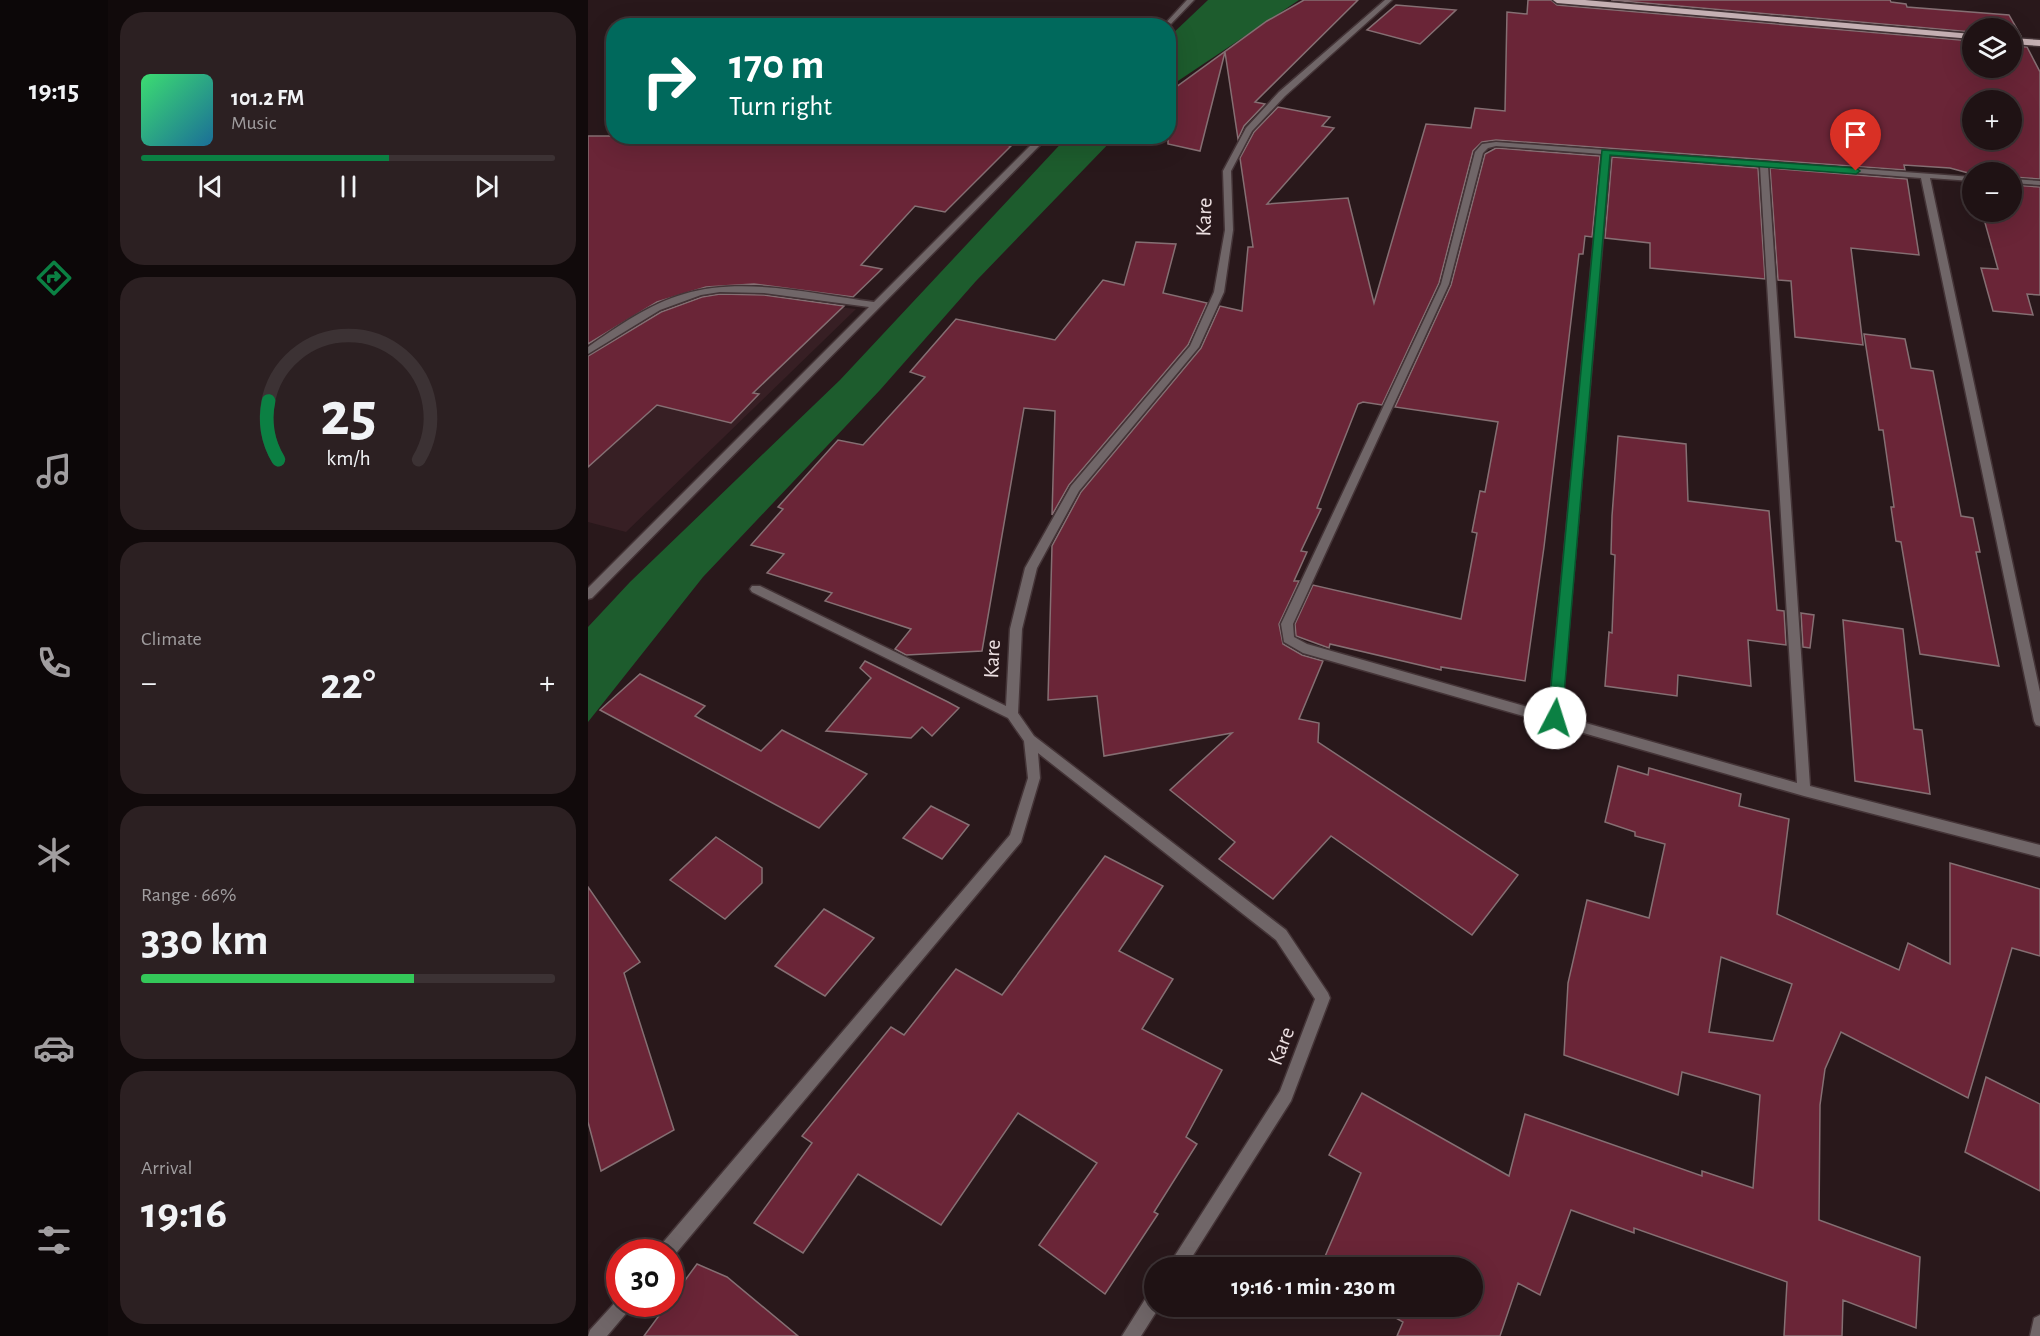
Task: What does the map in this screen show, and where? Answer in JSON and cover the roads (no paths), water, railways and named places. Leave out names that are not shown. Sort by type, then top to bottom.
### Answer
[{"type":"main road","points":[[1557,0],[1962,36]]},
{"type":"main road","points":[[2022,41],[2040,43]]},
{"type":"street","points":[[1174,18],[1191,0]]},
{"type":"street","name":"Kare","points":[[1182,1257],[1286,1096],[1323,998],[1281,935],[1030,740],[1012,714],[1016,629],[1031,568],[1075,489],[1194,346],[1219,292],[1228,230],[1227,171],[1243,140],[1249,130],[1282,94],[1389,0]]},
{"type":"street","points":[[588,595],[1037,144]]},
{"type":"street","points":[[1962,178],[1496,144],[1485,146],[1479,152],[1445,284],[1287,624],[1288,639],[1303,648],[1804,790],[2040,851]]},
{"type":"street","points":[[1555,718],[1605,152]]},
{"type":"street","points":[[1764,165],[1804,790]]},
{"type":"street","points":[[1925,176],[2040,721]]},
{"type":"street","points":[[2022,182],[2040,183]]},
{"type":"street","points":[[588,351],[617,330],[662,307],[700,292],[736,289],[875,305]]},
{"type":"street","points":[[756,589],[1012,714]]},
{"type":"street","points":[[677,1239],[1016,838],[1034,778],[1030,740]]},
{"type":"street","points":[[1131,1336],[1144,1316]]},
{"type":"street","points":[[596,1336],[612,1317]]},
{"type":"street","points":[[2039,1336],[2040,1324]]}]
